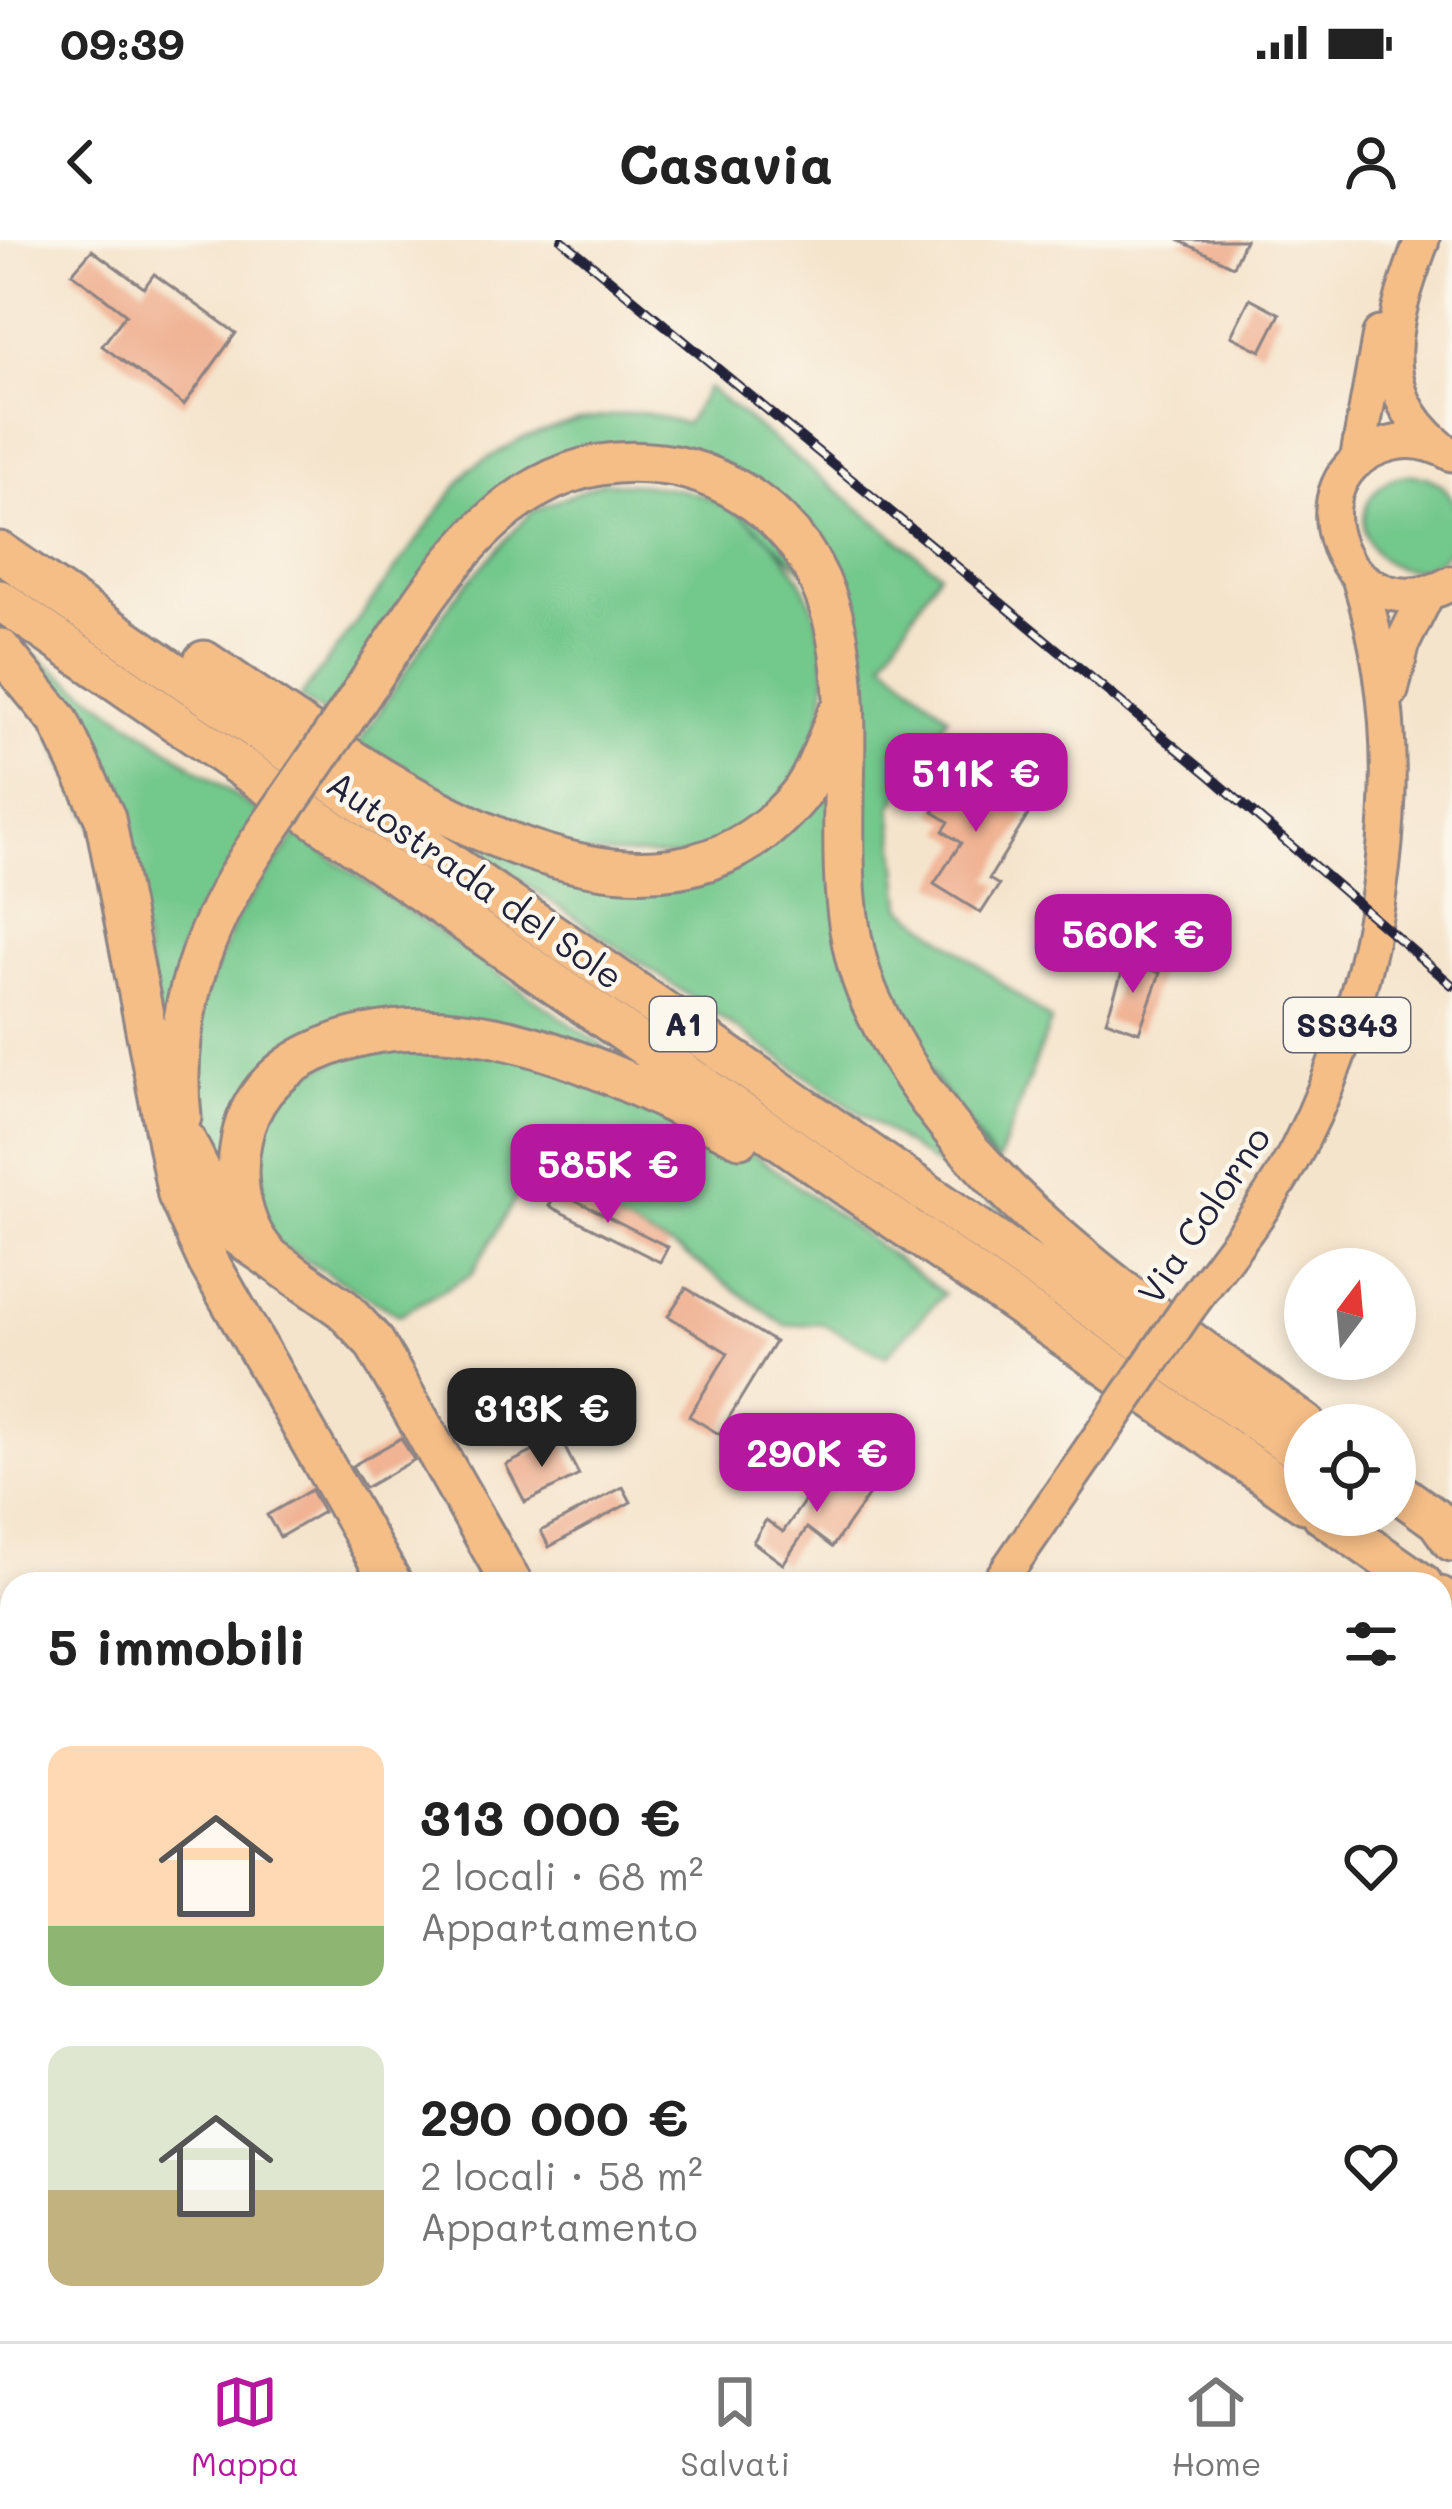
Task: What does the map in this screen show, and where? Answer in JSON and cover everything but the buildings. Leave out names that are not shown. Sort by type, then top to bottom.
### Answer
[{"type":"highway","points":[[194,1230],[179,1066],[191,984],[213,921],[259,843],[454,562],[495,515],[560,476],[631,462],[679,467],[718,480],[757,503],[798,542],[834,615],[842,660],[846,903],[869,997],[926,1101],[1096,1272],[1284,1409]]},
{"type":"highway","name":"Autostrada del Sole","points":[[0,552],[1284,1440]]},
{"type":"highway","points":[[60,593],[111,605],[129,615],[406,793],[509,843],[633,872],[712,862],[760,832],[800,795],[840,709]]},
{"type":"highway","name":"Autostrada del Sole","points":[[0,600],[1284,1488]]},
{"type":"highway","points":[[0,649],[58,720],[105,818],[168,1161],[194,1230],[385,1572]]},
{"type":"highway","points":[[274,1261],[240,1200],[239,1148],[249,1112],[273,1079],[301,1059],[364,1037],[439,1032],[526,1046],[649,1090],[764,1150],[807,1159]]},
{"type":"highway","points":[[185,1140],[221,1219],[241,1242],[343,1309],[374,1342],[505,1572]]},
{"type":"highway","points":[[1416,1505],[1438,1521],[1452,1541]]},
{"type":"highway","points":[[1416,1532],[1452,1557]]},
{"type":"highway","points":[[1353,1536],[1405,1572]]},
{"type":"main road","name":"Via Colorno","points":[[1388,705],[1359,578],[1334,538],[1332,515],[1335,495],[1358,460],[1384,315],[1407,240]]},
{"type":"main road","points":[[1422,240],[1401,308],[1394,387],[1416,428],[1447,451]]},
{"type":"main road","points":[[1358,460],[1397,442],[1447,451]]},
{"type":"main road","name":"Via Colorno","points":[[1359,578],[1379,590],[1439,589]]},
{"type":"main road","name":"Via Colorno","points":[[1006,1572],[1276,1187],[1336,1061],[1381,863],[1388,705],[1402,642],[1439,589]]},
{"type":"main road","points":[[1014,1572],[1025,1545]]},
{"type":"green space","points":[[708,388],[939,572],[884,660],[948,716],[892,807],[902,907],[1051,1021],[997,1164],[883,1007],[855,904],[841,603],[681,461],[520,487],[334,721],[300,698],[470,469],[521,439],[578,420],[642,412],[686,424]]},
{"type":"green space","points":[[1420,476],[1437,483],[1450,496],[1453,542],[1437,561],[1402,568],[1385,561],[1372,548],[1365,513],[1372,496],[1385,483]]},
{"type":"green space","points":[[603,482],[692,493],[742,516],[783,555],[811,601],[824,651],[824,701],[811,750],[785,794],[746,830],[695,855],[585,854],[522,838],[463,810],[357,746],[454,598],[532,511]]},
{"type":"green space","points":[[6,636],[270,820],[220,894],[169,1113],[142,930]]},
{"type":"green space","points":[[829,768],[844,956],[1050,1243],[447,830],[680,883]]},
{"type":"green space","points":[[297,834],[673,1095],[576,1051],[314,1045],[222,1189],[199,1150],[194,1090],[200,1006],[237,917]]},
{"type":"green space","points":[[426,1045],[513,1055],[608,1085],[758,1157],[944,1294],[886,1356],[820,1323],[786,1326],[680,1251],[527,1179],[472,1274],[399,1315],[269,1239],[256,1214],[259,1119],[295,1077],[354,1054]]},
{"type":"railway","points":[[562,240],[1209,775],[1452,985]]}]
